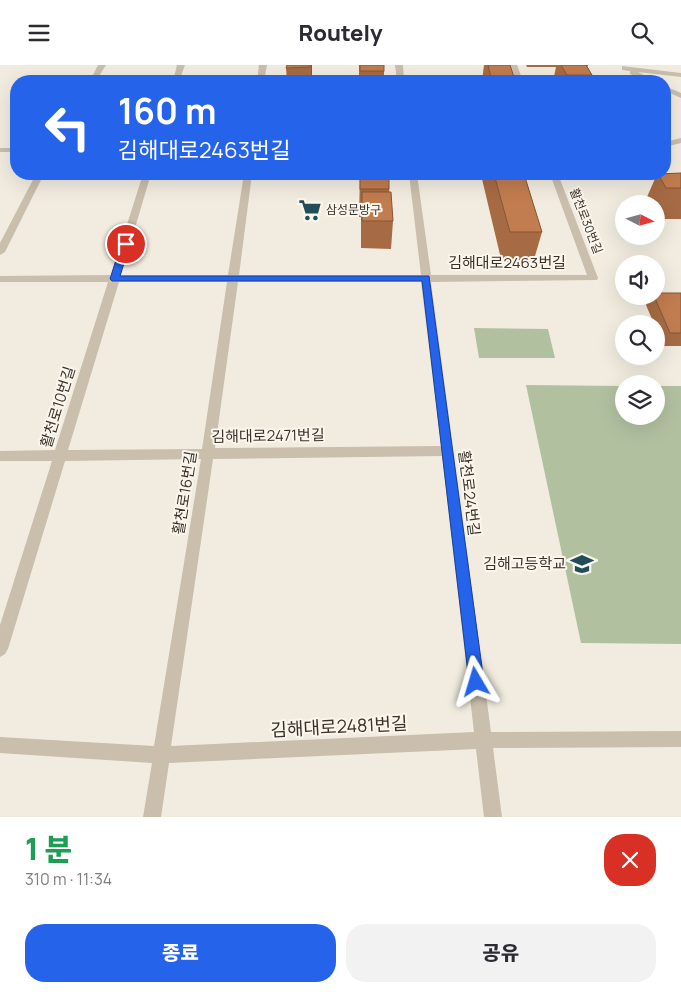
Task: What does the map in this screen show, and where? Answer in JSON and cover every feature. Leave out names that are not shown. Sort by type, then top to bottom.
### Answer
[{"type":"street","points":[[622,66],[681,75]]},
{"type":"street","points":[[622,66],[640,75]]},
{"type":"street","points":[[0,252],[37,180]]},
{"type":"street","name":"활천로10번길","points":[[0,649],[146,180]]},
{"type":"street","name":"활천로16번길","points":[[152,817],[160,755],[208,453],[247,180]]},
{"type":"street","name":"활천로24번길","points":[[414,180],[493,817]]},
{"type":"street","name":"활천로30번길","points":[[556,180],[594,278]]},
{"type":"street","name":"김해대로2463번길","points":[[0,279],[594,278]]},
{"type":"street","name":"김해대로2471번길","points":[[0,455],[447,451]]},
{"type":"street","name":"김해대로2481번길","points":[[0,745],[160,755],[484,740],[681,739]]},
{"type":"green space","points":[[474,328],[548,329],[555,358],[479,358]]},
{"type":"green space","points":[[526,385],[615,386],[615,425],[665,425],[665,386],[681,386],[681,644],[581,643]]},
{"type":"building","points":[[287,65],[311,65],[311,67],[286,68]]},
{"type":"building","points":[[360,65],[384,65],[384,71],[360,71]]},
{"type":"building","points":[[488,65],[510,65],[513,75],[490,75]]},
{"type":"building","points":[[561,65],[586,65],[592,75],[567,75]]},
{"type":"building","points":[[671,173],[681,173],[681,188],[666,188],[661,180],[671,180]]},
{"type":"building","points":[[360,180],[389,180],[389,189],[360,189]]},
{"type":"building","points":[[496,180],[526,180],[542,232],[510,232]]},
{"type":"building","points":[[362,192],[391,192],[393,221],[362,221]]},
{"type":"building","points":[[665,293],[681,293],[681,333],[670,333],[665,321],[665,315],[662,315],[658,305],[665,305]]},
{"type":"place","name":"삼성문방구","points":[[310,210]]},
{"type":"place","name":"김해고등학교","points":[[582,564]]},
{"type":"route","points":[[126,244],[115,279],[426,278],[476,682]]}]
